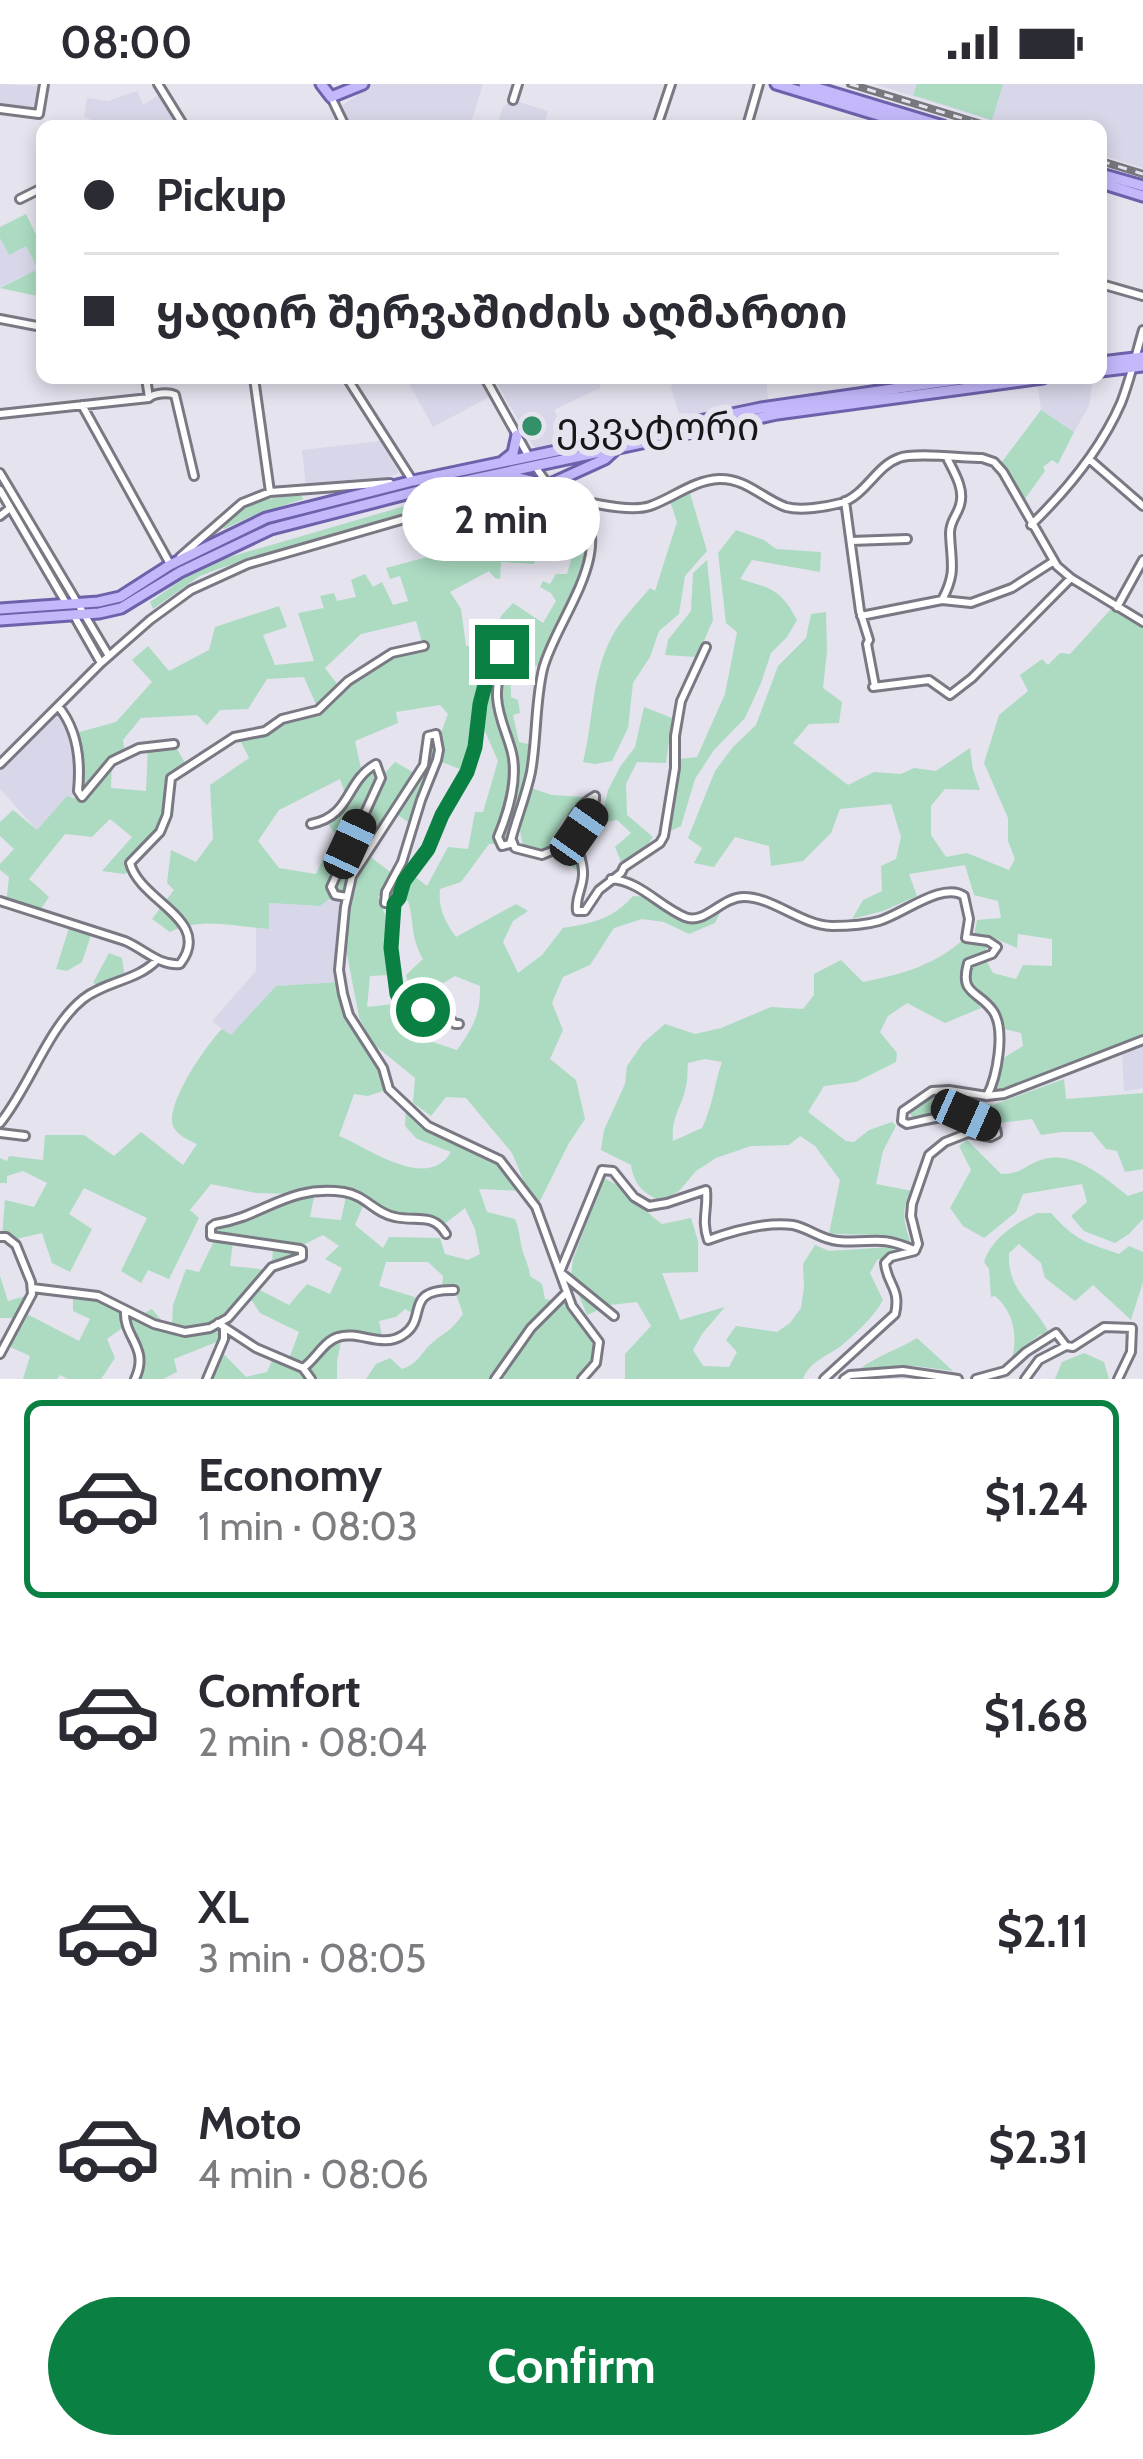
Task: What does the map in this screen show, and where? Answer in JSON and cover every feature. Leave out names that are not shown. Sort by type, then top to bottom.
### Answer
[{"type":"main road","points":[[321,84],[331,97],[363,84]]},
{"type":"main road","points":[[776,84],[894,120]]},
{"type":"main road","points":[[804,84],[923,120]]},
{"type":"main road","points":[[1107,179],[1143,186]]},
{"type":"main road","points":[[1107,181],[1143,196]]},
{"type":"main road","points":[[1107,362],[1138,362]]},
{"type":"main road","points":[[1107,370],[1138,362]]},
{"type":"main road","points":[[532,462],[761,408],[927,384]]},
{"type":"main road","points":[[0,620],[120,597],[170,565],[266,518],[413,481],[617,448],[777,414],[999,384]]},
{"type":"main road","points":[[0,609],[50,604],[121,608],[181,572],[271,529],[499,468],[513,452],[517,435]]},
{"type":"main road","points":[[499,468],[548,484],[604,459],[617,448]]},
{"type":"street","points":[[0,109],[40,114],[44,84]]},
{"type":"street","points":[[158,84],[180,120]]},
{"type":"street","points":[[513,100],[518,84]]},
{"type":"street","points":[[659,120],[671,84]]},
{"type":"street","points":[[749,120],[759,84]]},
{"type":"street","points":[[331,97],[342,120]]},
{"type":"street","points":[[20,199],[36,191]]},
{"type":"street","points":[[1107,286],[1143,296]]},
{"type":"street","points":[[0,319],[36,326]]},
{"type":"street","points":[[1031,525],[1089,459],[1138,362],[1143,330]]},
{"type":"street","points":[[147,384],[149,398]]},
{"type":"street","points":[[255,384],[270,492]]},
{"type":"street","points":[[82,405],[170,565],[242,502],[270,492],[413,481],[351,384]]},
{"type":"street","points":[[459,1024],[440,1009],[413,1009],[399,1000],[391,948],[394,904],[467,772],[495,640],[502,645],[497,679],[500,721],[515,770],[498,843],[507,846],[512,840],[530,773],[544,665],[584,582],[590,526],[583,507],[548,484],[532,462],[488,384]]},
{"type":"street","points":[[0,414],[175,395],[194,476]]},
{"type":"street","points":[[572,497],[617,507],[647,507],[720,479],[798,509],[845,501],[899,458],[982,458],[994,462],[1017,493],[1054,561],[1071,578],[1143,622]]},
{"type":"street","points":[[942,600],[952,582],[950,526],[961,491],[947,458]]},
{"type":"street","points":[[1089,459],[1143,506]]},
{"type":"street","points":[[0,473],[100,663]]},
{"type":"street","points":[[0,764],[100,663],[191,590],[248,564],[526,484],[548,484]]},
{"type":"street","points":[[0,490],[54,582],[109,656]]},
{"type":"street","points":[[845,501],[874,687],[929,680],[950,695],[972,679],[1071,578]]},
{"type":"street","points":[[0,516],[10,508]]},
{"type":"street","points":[[851,541],[907,539]]},
{"type":"street","points":[[1117,607],[1143,560]]},
{"type":"street","points":[[861,616],[942,600],[971,603],[993,597],[1054,561]]},
{"type":"street","points":[[50,604],[54,582]]},
{"type":"street","points":[[0,902],[125,941],[157,960],[180,964],[190,939],[185,925],[143,887],[130,862],[160,832],[171,778],[233,737],[319,710],[348,680],[392,653],[424,646]]},
{"type":"street","points":[[512,840],[515,848],[542,855],[554,850],[569,821],[595,796],[595,810],[579,832],[584,876],[574,904],[577,911],[584,911],[611,879],[660,843],[675,768],[681,701],[706,647]]},
{"type":"street","points":[[58,706],[70,720],[82,796],[112,760],[139,748],[174,744]]},
{"type":"street","points":[[394,904],[383,898],[402,862],[437,760],[436,734],[428,736],[424,765],[358,865],[347,897],[339,970],[343,994],[350,1015],[383,1068],[389,1089],[428,1126],[500,1160],[536,1207],[572,1306],[599,1342],[596,1363],[582,1379]]},
{"type":"street","points":[[311,824],[335,816],[362,774],[376,764],[381,778],[331,887],[335,895],[347,897]]},
{"type":"street","points":[[611,879],[645,891],[688,919],[701,918],[718,905],[745,897],[831,926],[875,922],[943,891],[956,890],[964,896],[969,919],[966,938],[988,940],[997,947],[992,954],[968,963],[964,977],[968,988],[992,1010],[1000,1030],[994,1082],[987,1096]]},
{"type":"street","points":[[0,1123],[82,1000],[157,960]]},
{"type":"street","points":[[915,1251],[912,1204],[929,1155],[968,1132],[991,1137],[998,1133],[966,1115],[907,1124],[903,1111],[932,1091],[1004,1094],[1143,1040]]},
{"type":"street","points":[[0,1133],[25,1136]]},
{"type":"street","points":[[560,1272],[602,1170],[608,1169],[649,1206],[706,1190],[707,1240],[732,1231],[795,1225],[827,1240],[884,1239],[915,1251]]},
{"type":"street","points":[[32,1288],[98,1296],[184,1332],[221,1325],[272,1268],[303,1255],[300,1249],[211,1236],[215,1224],[295,1194],[348,1192],[394,1217],[428,1217],[446,1234]]},
{"type":"street","points":[[0,1237],[16,1245],[32,1288],[28,1305],[0,1354]]},
{"type":"street","points":[[824,1379],[895,1314],[896,1290],[885,1263],[915,1251]]},
{"type":"street","points":[[560,1272],[614,1316]]},
{"type":"street","points":[[303,1368],[334,1338],[383,1341],[402,1336],[410,1330],[421,1299],[454,1290]]},
{"type":"street","points":[[495,1379],[531,1328],[567,1292]]},
{"type":"street","points":[[126,1309],[125,1325],[140,1357],[134,1379]]},
{"type":"street","points":[[221,1325],[256,1348],[303,1368],[311,1379]]},
{"type":"street","points":[[207,1379],[224,1339],[221,1325]]},
{"type":"street","points":[[1025,1379],[1039,1360],[1073,1347],[1104,1327],[1132,1328],[1131,1352],[1118,1379]]},
{"type":"street","points":[[976,1379],[1006,1371],[1056,1333],[1066,1346]]},
{"type":"street","points":[[844,1379],[903,1371],[958,1379]]},
{"type":"shaded area","points":[[0,84],[43,86],[38,110],[0,105]]},
{"type":"shaded area","points":[[373,84],[483,84],[472,120],[349,120],[341,106]]},
{"type":"shaded area","points":[[874,84],[1143,84],[1143,168],[1107,157],[1107,120],[989,120]]},
{"type":"shaded area","points":[[137,91],[143,105],[161,94],[177,120],[84,117],[87,98],[108,101]]},
{"type":"shaded area","points":[[513,100],[548,111],[546,120],[499,120],[503,107]]},
{"type":"shaded area","points":[[0,238],[9,254],[26,245],[36,270],[0,287]]},
{"type":"shaded area","points":[[409,384],[481,384],[489,397],[433,427]]},
{"type":"shaded area","points":[[497,384],[600,384],[554,410],[570,442],[533,446]]},
{"type":"shaded area","points":[[672,384],[767,384],[768,400],[680,417]]},
{"type":"shaded area","points":[[1038,384],[1092,384],[1089,406],[1074,432],[1041,410]]},
{"type":"shaded area","points":[[380,441],[399,473],[306,486],[302,450]]},
{"type":"shaded area","points":[[56,714],[76,755],[73,796],[37,830],[0,789],[0,771]]},
{"type":"shaded area","points":[[335,895],[347,897],[341,982],[276,986],[231,1036],[212,1021],[256,971],[256,928],[269,928],[268,903],[320,906]]},
{"type":"shaded area","points":[[1143,1044],[1143,1088],[1124,1091],[1122,1052]]},
{"type":"green space","points":[[917,84],[1003,84],[992,120],[913,95]]},
{"type":"green space","points":[[26,214],[36,235],[36,265],[26,246],[9,255],[0,227]]},
{"type":"green space","points":[[36,270],[36,296],[0,288]]},
{"type":"green space","points":[[1041,410],[1074,432],[1058,464],[1052,460],[1043,467],[1045,471],[1022,503],[998,467]]},
{"type":"green space","points":[[508,480],[218,569],[153,609],[150,602],[216,561]]},
{"type":"green space","points":[[690,493],[707,551],[685,576],[679,614],[659,631],[633,683],[628,728],[612,761],[583,762],[607,648],[631,610],[650,588],[655,591],[677,522],[670,501]]},
{"type":"green space","points":[[291,496],[303,499],[223,527],[253,504]]},
{"type":"green space","points":[[557,519],[584,526],[587,545],[575,599],[560,619],[541,666],[510,664],[511,697],[518,700],[520,713],[513,715],[519,742],[533,745],[510,844],[489,844],[461,882],[440,889],[443,915],[456,937],[516,904],[528,911],[513,921],[503,942],[518,973],[542,955],[563,928],[602,919],[633,896],[649,897],[664,910],[694,923],[722,908],[715,923],[689,934],[664,922],[642,919],[614,928],[590,965],[563,977],[552,1003],[563,1030],[550,1059],[576,1080],[585,1119],[539,1203],[512,1153],[466,1098],[446,1097],[431,1116],[413,1103],[415,1078],[372,1043],[359,1017],[346,949],[341,947],[346,897],[335,895],[320,906],[269,903],[269,929],[207,923],[170,932],[152,919],[174,890],[167,883],[171,850],[196,862],[213,839],[210,785],[249,758],[238,736],[265,731],[282,719],[318,709],[304,677],[267,679],[248,709],[220,710],[207,725],[197,715],[141,718],[123,740],[125,754],[112,761],[111,788],[146,791],[148,747],[174,744],[187,766],[171,778],[162,823],[133,857],[132,871],[102,871],[132,837],[110,819],[92,837],[65,834],[29,879],[49,897],[37,915],[6,905],[9,877],[0,864],[14,849],[0,836],[0,822],[13,810],[37,830],[67,796],[82,800],[90,796],[100,775],[81,794],[82,755],[76,733],[116,722],[152,682],[132,660],[148,646],[169,671],[209,650],[215,627],[279,606],[287,627],[263,635],[275,665],[314,661],[298,613],[324,608],[320,596],[334,593],[337,601],[356,597],[351,580],[365,574],[373,587],[382,582],[393,605],[408,601],[400,576],[390,579],[386,568],[431,556],[453,541],[465,546],[519,531],[521,521],[556,525]],"holes":[[[542,539],[575,546],[567,574],[556,574],[550,584],[543,581],[540,587],[556,601],[543,623],[513,603],[501,616],[489,647],[466,646],[461,609],[450,592],[489,571],[500,579],[501,562],[534,564]],[[416,621],[423,646],[392,653],[340,688],[325,668],[361,634]],[[440,705],[448,714],[439,738],[428,736],[418,775],[395,762],[381,777],[376,764],[362,773],[355,741],[398,723],[396,712]],[[480,720],[498,761],[483,812],[475,812],[468,849],[448,847],[427,886],[402,862],[394,875],[367,854],[395,813],[414,826],[437,760],[467,772]],[[340,779],[347,798],[326,821],[335,834],[316,874],[279,868],[258,841],[279,810]],[[378,896],[389,905],[400,898],[408,901],[423,959],[406,975],[413,1001],[455,976],[480,986],[475,1020],[457,1050],[420,1038],[395,1014],[394,1004],[367,1007],[370,976],[389,975],[385,915]]]},
{"type":"green space","points":[[736,530],[776,549],[821,552],[820,572],[752,560],[740,579],[774,591],[797,620],[771,653],[745,718],[714,750],[695,779],[681,826],[669,832],[679,759],[697,757],[725,694],[737,632],[726,623],[718,553]]},
{"type":"green space","points":[[707,560],[713,620],[697,657],[665,655],[668,640],[691,611],[693,573]]},
{"type":"green space","points":[[1112,608],[1143,626],[1143,1038],[995,1094],[1002,1059],[1023,1046],[1021,1033],[1004,1029],[996,1008],[973,987],[973,965],[986,960],[993,973],[1016,979],[1023,965],[1052,966],[1052,939],[1018,934],[1017,948],[974,936],[977,920],[1001,918],[998,901],[974,895],[965,865],[909,874],[917,896],[852,919],[863,900],[882,891],[881,866],[896,859],[901,837],[891,804],[840,809],[831,833],[803,861],[771,866],[769,846],[735,837],[714,867],[694,863],[702,848],[688,838],[715,771],[756,725],[778,666],[806,638],[811,614],[826,612],[823,688],[842,702],[839,723],[809,724],[793,743],[848,785],[874,772],[936,771],[970,748],[980,790],[945,789],[931,806],[931,835],[946,857],[967,853],[1009,870],[1015,859],[1008,841],[1008,818],[984,763],[999,715],[1028,691],[1020,675],[1042,659],[1048,665],[1060,653],[1070,654]]},
{"type":"green space","points":[[644,707],[672,718],[666,763],[637,762],[626,784],[627,815],[653,837],[643,851],[622,864],[615,847],[631,833],[617,820],[591,824],[635,747]]},
{"type":"green space","points":[[531,788],[584,797],[562,823],[552,847],[523,845],[520,831]]},
{"type":"green space","points":[[591,804],[577,840],[580,874],[565,860],[554,860],[570,827]]},
{"type":"green space","points":[[70,925],[92,932],[82,962],[67,971],[56,969]]},
{"type":"green space","points":[[964,939],[987,944],[987,949],[963,964],[961,982],[981,1008],[945,1023],[907,1003],[888,1016],[880,1032],[897,1053],[896,1062],[856,1082],[824,1086],[808,1112],[846,1141],[854,1142],[869,1130],[892,1122],[896,1126],[883,1151],[876,1184],[912,1191],[904,1211],[911,1245],[887,1235],[829,1234],[840,1180],[815,1146],[800,1136],[789,1145],[751,1146],[716,1158],[661,1201],[640,1188],[631,1165],[601,1150],[627,1066],[665,1024],[695,1034],[771,1007],[803,1009],[814,995],[814,974],[841,960],[863,982],[917,968]],"holes":[[[722,1062],[702,1128],[673,1141],[688,1063]]]},
{"type":"green space","points":[[109,953],[122,958],[125,979],[104,987],[93,983]]},
{"type":"green space","points":[[341,982],[349,1015],[383,1068],[389,1089],[368,1096],[354,1094],[339,1136],[397,1164],[428,1168],[441,1163],[451,1152],[417,1139],[405,1126],[406,1105],[428,1126],[500,1160],[522,1191],[479,1189],[487,1212],[515,1219],[530,1276],[542,1284],[545,1299],[557,1301],[567,1292],[566,1300],[596,1347],[594,1362],[579,1379],[366,1379],[376,1364],[390,1358],[402,1369],[413,1364],[463,1314],[455,1291],[442,1290],[443,1276],[428,1262],[386,1262],[379,1286],[421,1299],[415,1315],[405,1309],[379,1321],[383,1341],[342,1336],[337,1379],[207,1379],[220,1350],[246,1377],[267,1372],[274,1356],[288,1361],[299,1332],[260,1313],[248,1295],[219,1323],[224,1339],[174,1359],[177,1372],[163,1379],[135,1379],[140,1356],[125,1326],[107,1339],[115,1358],[101,1379],[60,1375],[57,1379],[23,1379],[30,1356],[6,1345],[20,1318],[0,1318],[0,1276],[8,1301],[32,1294],[25,1313],[79,1341],[90,1319],[73,1311],[73,1292],[140,1315],[152,1309],[172,1325],[173,1305],[186,1269],[199,1272],[215,1239],[211,1227],[291,1194],[211,1184],[190,1210],[199,1218],[169,1279],[148,1270],[141,1283],[121,1271],[147,1218],[84,1188],[69,1214],[92,1229],[70,1272],[52,1263],[42,1233],[12,1240],[2,1237],[5,1200],[34,1207],[47,1183],[23,1171],[0,1183],[0,1158],[43,1160],[45,1135],[84,1135],[114,1156],[141,1132],[183,1165],[197,1144],[173,1126],[181,1090],[222,1029],[231,1035],[276,986]],"holes":[[[315,1192],[347,1192],[341,1220],[310,1217]],[[366,1199],[394,1217],[428,1218],[442,1226],[465,1208],[480,1254],[468,1260],[445,1254],[440,1238],[389,1237],[383,1248],[355,1225]],[[323,1235],[339,1246],[325,1259],[342,1268],[330,1294],[307,1284],[289,1305],[256,1288],[270,1270],[230,1266],[233,1241],[273,1246],[272,1267],[303,1254],[299,1247]]]},
{"type":"green space","points":[[1064,1079],[1066,1099],[1143,1093],[1143,1169],[1125,1172],[1117,1151],[1106,1149],[1092,1132],[1041,1135],[1032,1119],[998,1123],[976,1112],[956,1110],[913,1119],[910,1113],[933,1094],[993,1105]]},
{"type":"green space","points":[[967,1140],[1001,1174],[1063,1158],[1086,1166],[1128,1196],[1143,1191],[1143,1219],[1115,1243],[1084,1231],[1071,1216],[1087,1202],[1082,1184],[1023,1194],[1016,1212],[984,1238],[963,1226],[950,1208],[971,1170],[959,1146]]},
{"type":"green space","points":[[604,1178],[662,1224],[691,1218],[698,1241],[698,1272],[662,1273],[680,1320],[725,1307],[693,1350],[703,1366],[729,1367],[737,1352],[726,1340],[736,1326],[777,1332],[790,1323],[801,1308],[803,1264],[815,1245],[829,1251],[890,1247],[899,1254],[877,1260],[870,1273],[883,1300],[875,1313],[814,1364],[803,1379],[625,1379],[625,1354],[651,1326],[637,1302],[610,1305],[587,1315],[571,1276]]},
{"type":"green space","points":[[1037,1213],[1051,1213],[1075,1235],[1119,1254],[1129,1246],[1143,1252],[1143,1282],[1131,1320],[1093,1285],[1075,1301],[1045,1278],[1041,1263],[1019,1244],[1009,1253],[1012,1277],[1049,1333],[1039,1335],[1012,1358],[1012,1324],[1001,1302],[991,1297],[984,1262],[1005,1233]]},
{"type":"green space","points":[[917,1338],[953,1371],[915,1366],[861,1368],[875,1359]]},
{"type":"green space","points":[[1084,1353],[1104,1362],[1109,1379],[1055,1379],[1062,1362]]},
{"type":"railway","points":[[850,84],[968,120]]},
{"type":"railway","points":[[1107,163],[1143,174]]},
{"type":"place","name":"ეკვატორი","points":[[532,426]]},
{"type":"route","points":[[423,1010],[404,1005],[397,994],[391,948],[394,904],[467,772],[491,642],[500,640],[502,652]]}]
